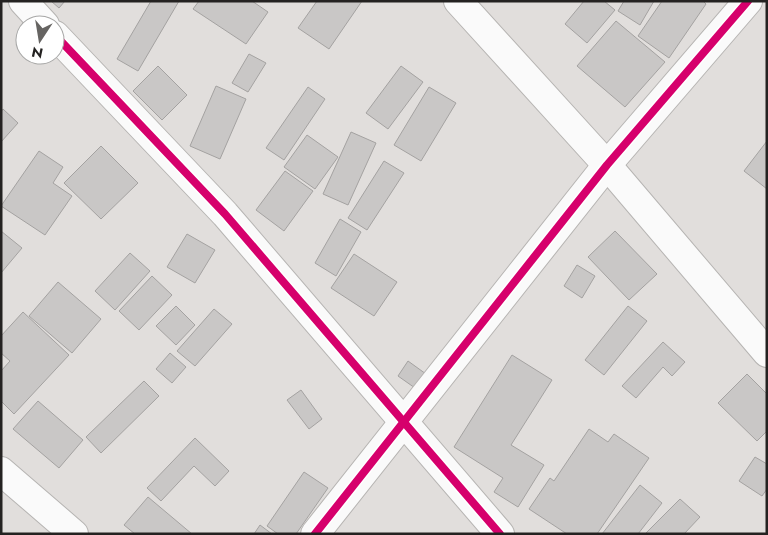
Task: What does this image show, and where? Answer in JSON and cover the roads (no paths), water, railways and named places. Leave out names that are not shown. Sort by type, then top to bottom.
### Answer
[{"type":"street","points":[[23,1],[36,15]]},
{"type":"street","points":[[458,1],[607,165],[767,353]]},
{"type":"street","points":[[315,534],[607,165],[748,1]]},
{"type":"street","points":[[65,46],[225,214],[500,534]]},
{"type":"street","points":[[1,471],[74,534]]}]
